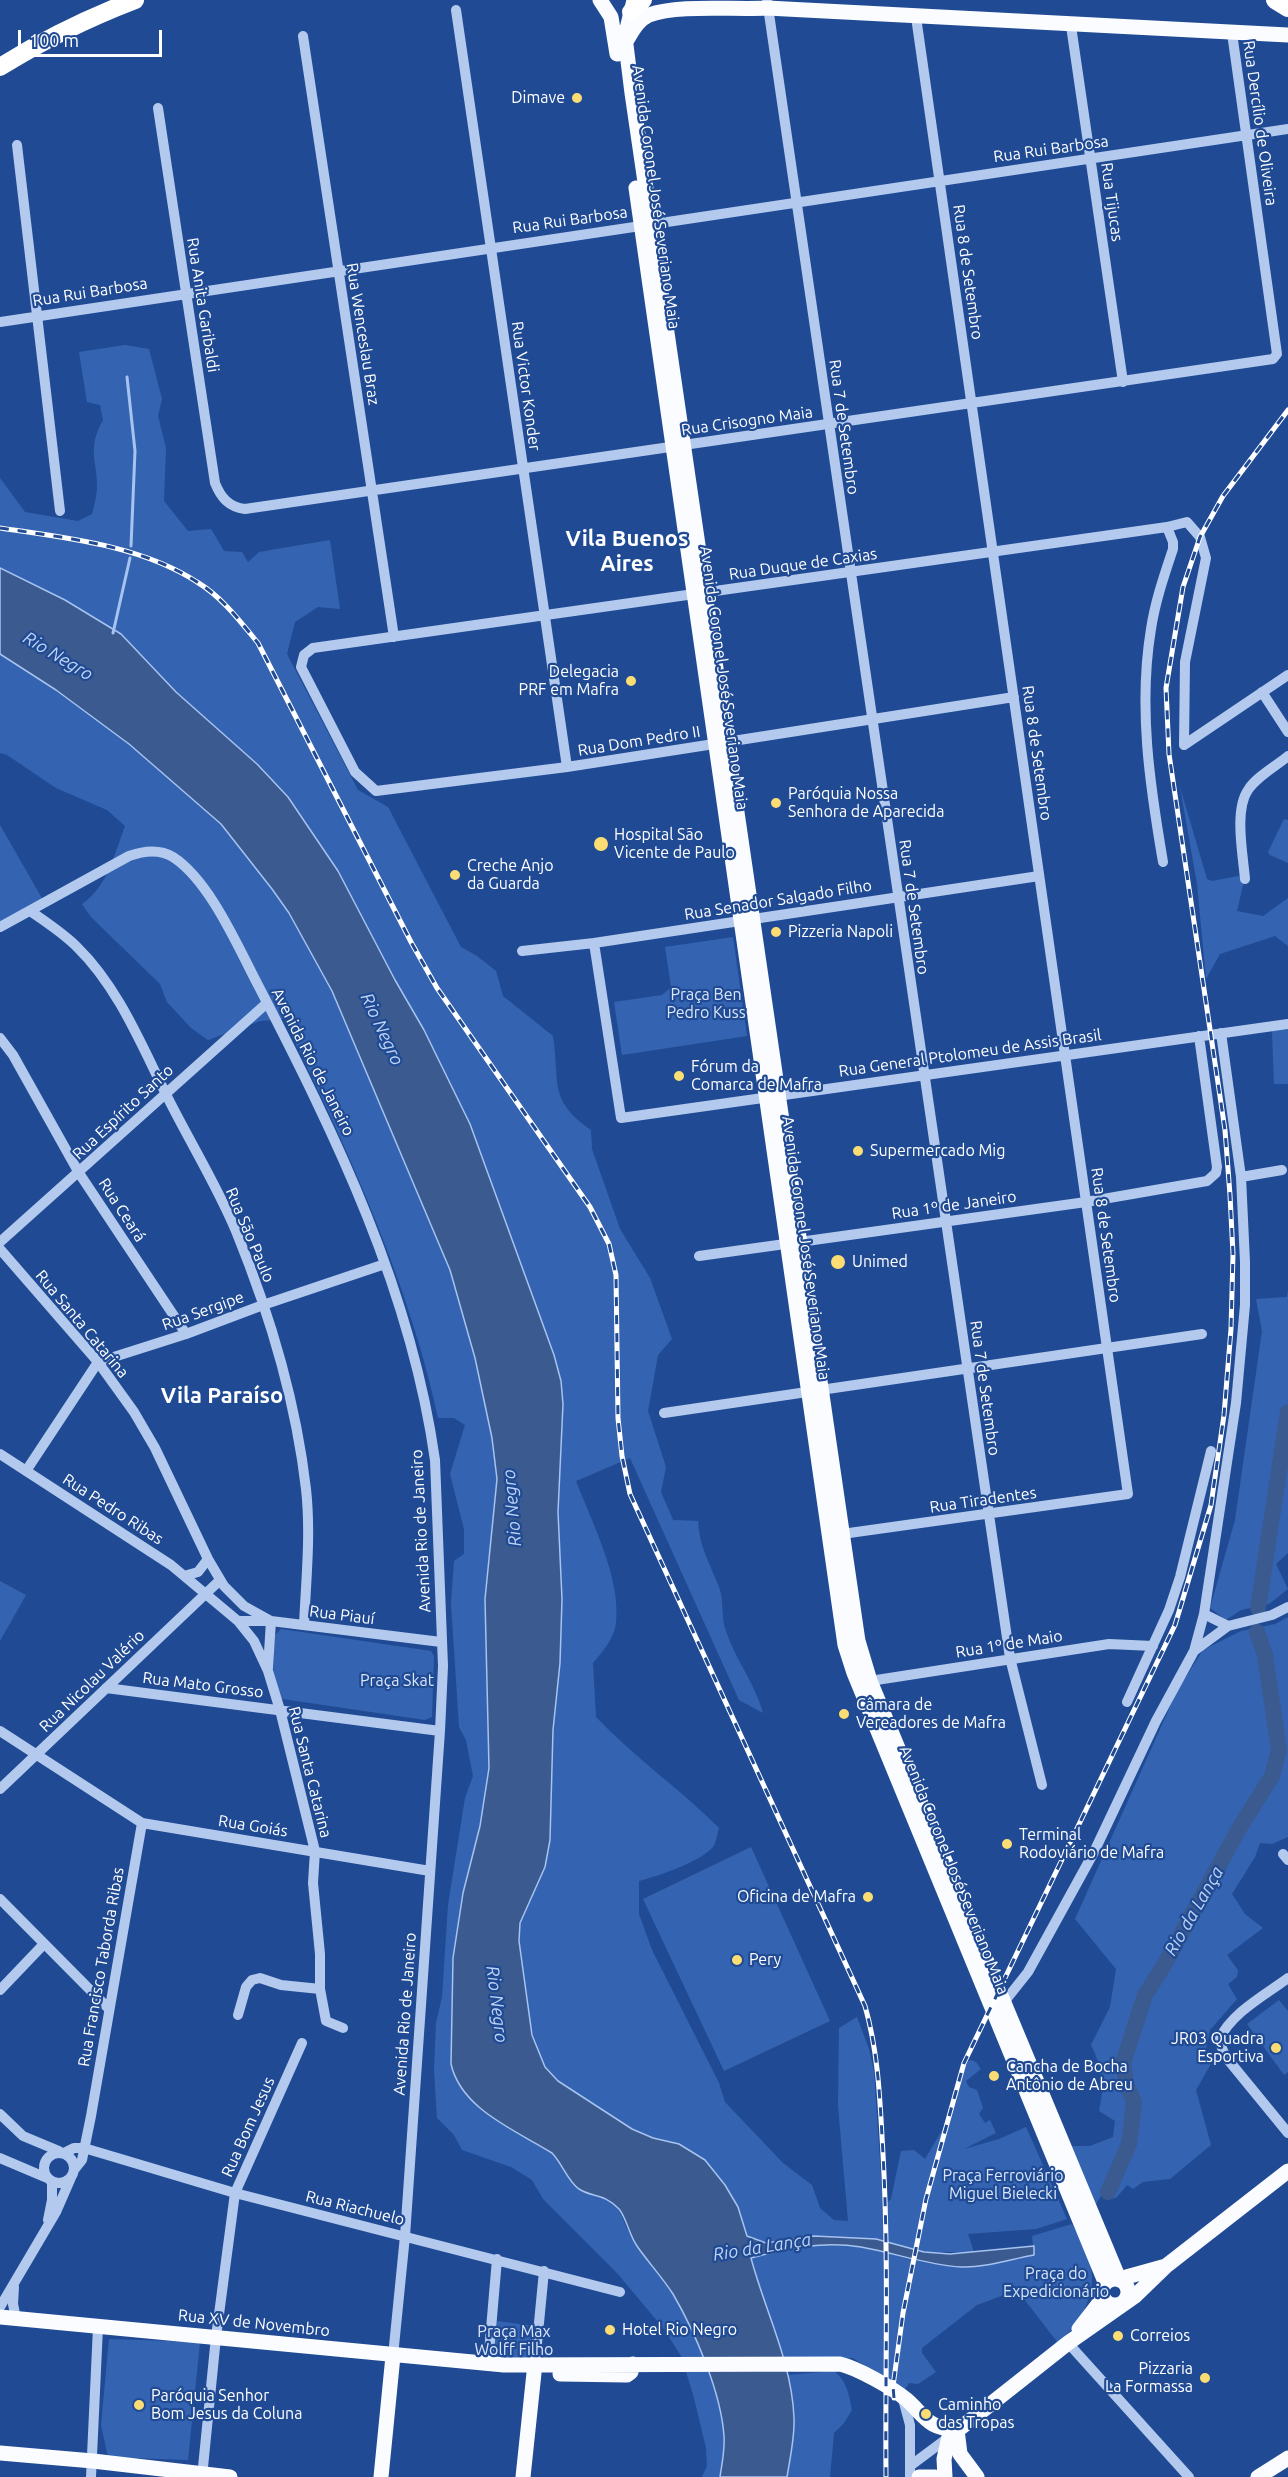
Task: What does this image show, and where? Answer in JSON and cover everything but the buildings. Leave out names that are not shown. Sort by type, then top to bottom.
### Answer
[{"type":"highway","points":[[0,67],[50,38],[99,14],[135,0]]},
{"type":"highway","points":[[1275,0],[1288,8]]},
{"type":"main road","name":"Avenida Coronel José Severiano Maia","points":[[600,0],[611,17],[615,32],[646,224],[814,1391],[842,1631],[849,1659],[999,2008],[1098,2267],[1115,2296]]},
{"type":"main road","name":"Avenida Coronel José Severiano Maia","points":[[636,4],[626,42],[646,224]]},
{"type":"main road","points":[[626,42],[641,20],[659,13],[767,4],[916,17],[1288,35]]},
{"type":"main road","name":"Avenida Coronel José Severiano Maia","points":[[814,1391],[842,1534],[858,1641],[870,1681],[1115,2296]]},
{"type":"main road","points":[[1098,2267],[1096,2291],[1115,2296],[1150,2282],[1166,2266],[1288,2171]]},
{"type":"main road","points":[[945,2477],[944,2459],[953,2433],[1068,2343],[1115,2296],[1166,2266]]},
{"type":"main road","name":"Rua XV de Novembro","points":[[0,2318],[535,2369],[627,2375],[631,2372],[633,2364],[847,2366],[901,2396],[932,2425],[953,2433]]},
{"type":"main road","points":[[381,2477],[393,2356]]},
{"type":"main road","points":[[523,2477],[535,2369]]},
{"type":"main road","points":[[953,2433],[960,2454],[977,2477]]},
{"type":"main road","points":[[0,2453],[93,2461],[202,2476],[230,2477]]},
{"type":"main road","points":[[1257,2477],[1288,2458]]},
{"type":"main road","points":[[913,2473],[935,2477]]},
{"type":"street","name":"Rua 7 de Setembro","points":[[767,4],[1010,1659],[1042,1785]]},
{"type":"street","name":"Rua Victor Konder","points":[[456,10],[567,767]]},
{"type":"street","name":"Rua 8 de Setembro","points":[[916,17],[1128,1494]]},
{"type":"street","name":"Rua Tijucas","points":[[1071,26],[1123,382]]},
{"type":"street","name":"Rua Dercílio de Oliveira","points":[[1232,33],[1277,354],[1272,359]]},
{"type":"street","name":"Rua Wenceslau Braz","points":[[303,36],[394,637]]},
{"type":"street","name":"Rua Anita Garibaldi","points":[[158,108],[215,483],[226,502]]},
{"type":"street","name":"Rua Rui Barbosa","points":[[0,322],[1288,129]]},
{"type":"street","points":[[17,145],[60,511]]},
{"type":"street","name":"Rua Crisogno Maia","points":[[226,502],[245,509],[1272,359]]},
{"type":"street","name":"Rua Duque de Caxias","points":[[376,791],[355,772],[304,675],[301,667],[304,655],[313,648],[1167,527],[1187,522],[1193,526],[1200,537],[1206,558],[1185,662],[1184,745],[1262,692]]},
{"type":"street","points":[[1163,862],[1150,774],[1144,687],[1149,638],[1156,602],[1173,549],[1173,542],[1167,527]]},
{"type":"street","points":[[1288,675],[1262,692],[1288,732]]},
{"type":"street","name":"Rua Dom Pedro II","points":[[376,791],[567,767],[1014,698]]},
{"type":"street","points":[[1245,879],[1241,824],[1243,800],[1251,786],[1288,756]]},
{"type":"street","name":"Avenida Rio de Janeiro","points":[[30,910],[129,856],[144,851],[160,852],[172,856],[188,870],[219,912],[339,1148],[385,1264],[414,1355],[430,1430],[436,1482],[441,1642],[440,1731],[405,2236],[393,2356]]},
{"type":"street","name":"Rua Senador Salgado Filho","points":[[522,951],[594,943],[1040,876]]},
{"type":"street","points":[[0,927],[30,910]]},
{"type":"street","name":"Rua São Paulo","points":[[30,910],[75,945],[100,973],[116,996],[236,1231],[262,1305],[292,1411],[306,1490],[308,1526],[304,1625]]},
{"type":"street","name":"Rua General Ptolomeu de Assis Brasil","points":[[594,943],[621,1118],[1288,1024]]},
{"type":"street","name":"Rua Espírito Santo","points":[[0,1242],[267,1003]]},
{"type":"street","points":[[999,2008],[1028,1972],[1089,1862],[1151,1731],[1194,1651],[1204,1614],[1228,1460],[1242,1341],[1245,1262],[1241,1177],[1221,1033]]},
{"type":"street","name":"Rua 1º de Janeiro","points":[[699,1257],[945,1220],[1086,1202],[1200,1183],[1213,1178],[1217,1167],[1199,1036]]},
{"type":"street","name":"Rua Ceará","points":[[0,1038],[14,1055],[79,1173],[186,1334]]},
{"type":"street","points":[[1241,1177],[1282,1170]]},
{"type":"street","name":"Rua Santa Catarina","points":[[0,1249],[98,1362],[134,1412],[155,1448],[220,1580],[244,1605],[271,1621],[268,1671]]},
{"type":"street","name":"Rua Sergipe","points":[[98,1362],[186,1334],[262,1305],[385,1264]]},
{"type":"street","points":[[664,1413],[1202,1334]]},
{"type":"street","points":[[26,1471],[98,1362]]},
{"type":"street","points":[[1127,1702],[1169,1610],[1180,1577],[1211,1451]]},
{"type":"street","name":"Rua Pedro Ribas","points":[[0,1454],[171,1565],[205,1595]]},
{"type":"street","name":"Rua Tiradentes","points":[[842,1534],[1128,1494]]},
{"type":"street","points":[[184,1576],[198,1572],[208,1559]]},
{"type":"street","points":[[205,1595],[220,1580]]},
{"type":"street","name":"Rua Santa Catarina","points":[[205,1595],[238,1621],[254,1641],[268,1671],[315,1851],[313,1884],[320,1954],[320,1989],[326,2020],[343,2028]]},
{"type":"street","name":"Rua Nicolau Valério","points":[[0,1789],[205,1595]]},
{"type":"street","points":[[1194,1651],[1228,1626],[1257,1619],[1288,1607]]},
{"type":"street","points":[[1204,1614],[1228,1626]]},
{"type":"street","name":"Rua Piauí","points":[[238,1621],[271,1621],[441,1642]]},
{"type":"street","name":"Rua 1º de Maio","points":[[870,1681],[1109,1644],[1153,1646]]},
{"type":"street","name":"Rua Mato Grosso","points":[[106,1689],[440,1731]]},
{"type":"street","points":[[0,1731],[142,1823]]},
{"type":"street","name":"Rua Goiás","points":[[142,1823],[430,1871]]},
{"type":"street","name":"Rua Francisco Taborda Ribas","points":[[70,2150],[91,2116],[142,1823]]},
{"type":"street","points":[[0,1899],[43,1945],[108,2008]]},
{"type":"street","points":[[0,1990],[43,1945]]},
{"type":"street","points":[[238,2015],[246,1987],[252,1980],[260,1978],[281,1985],[320,1989]]},
{"type":"street","points":[[1288,1978],[1233,2020],[1219,2040],[1225,2056],[1288,2133]]},
{"type":"street","name":"Rua Bom Jesus","points":[[202,2476],[216,2337],[235,2193],[302,2043]]},
{"type":"street","name":"Rua Riachuelo","points":[[0,2114],[12,2128],[23,2136],[70,2150],[620,2292]]},
{"type":"street","points":[[0,2307],[61,2204],[73,2171],[70,2150]]},
{"type":"street","points":[[0,2157],[57,2183],[67,2181],[82,2160],[70,2150]]},
{"type":"street","points":[[45,2228],[52,2200],[49,2180],[44,2169],[46,2160],[70,2150]]},
{"type":"street","points":[[496,2364],[497,2259]]},
{"type":"street","points":[[535,2369],[544,2271]]},
{"type":"street","points":[[15,2280],[13,2304],[16,2319]]},
{"type":"street","points":[[91,2477],[98,2327]]},
{"type":"street","points":[[1068,2343],[1190,2477]]},
{"type":"street","points":[[901,2396],[909,2417],[913,2473]]},
{"type":"street","points":[[913,2473],[953,2433]]},
{"type":"green space","name":"Praça Ferroviário Miguel Bielecki","points":[[125,345],[149,349],[162,399],[158,416],[166,448],[164,501],[188,531],[211,529],[224,551],[242,552],[248,562],[259,552],[330,540],[340,609],[318,607],[295,622],[287,654],[358,790],[388,807],[461,947],[496,971],[503,996],[553,1036],[558,1089],[568,1109],[591,1130],[592,1149],[620,1229],[650,1278],[672,1339],[658,1355],[648,1411],[666,1467],[661,1492],[673,1520],[698,1521],[703,1547],[721,1592],[725,1628],[763,1713],[739,1700],[630,1458],[576,1481],[610,1569],[616,1606],[616,1623],[613,1634],[593,1663],[596,1717],[719,1828],[714,1845],[707,1853],[678,1868],[639,1881],[639,1914],[652,1950],[719,2083],[725,2102],[783,2163],[812,2185],[820,2208],[834,2220],[848,2221],[838,2106],[839,2028],[857,2017],[869,2049],[874,2071],[883,2206],[891,2199],[901,2151],[914,2150],[925,2159],[944,2127],[964,2063],[971,2060],[976,2062],[981,2069],[966,2081],[969,2087],[977,2090],[983,2108],[979,2114],[985,2123],[990,2120],[996,2133],[964,2149],[999,2139],[1026,2127],[1067,2219],[1036,2229],[968,2234],[974,2252],[924,2252],[876,2239],[814,2236],[766,2243],[747,2236],[738,2207],[679,2144],[653,2138],[632,2129],[558,2081],[545,2067],[529,2022],[519,1941],[520,1923],[544,1867],[550,1840],[553,1730],[560,1663],[562,1599],[558,1512],[563,1404],[561,1381],[554,1355],[470,1124],[424,1030],[338,871],[288,797],[257,764],[176,692],[121,634],[65,600],[0,568],[0,478],[25,512],[78,521],[92,514],[97,490],[94,448],[103,420],[100,405],[87,402],[79,352]]},
{"type":"green space","points":[[0,654],[56,690],[129,744],[221,824],[272,889],[289,913],[332,991],[450,1270],[475,1358],[492,1438],[497,1479],[485,1599],[489,1768],[480,1826],[463,1893],[453,1958],[451,2064],[457,2080],[478,2106],[507,2127],[552,2153],[580,2190],[607,2200],[619,2211],[638,2247],[673,2295],[706,2363],[722,2419],[724,2446],[720,2477],[702,2477],[707,2466],[706,2448],[693,2394],[681,2356],[664,2329],[617,2273],[543,2199],[532,2180],[511,2167],[462,2150],[454,2135],[437,2118],[434,2070],[436,2023],[442,1997],[448,1905],[465,1798],[473,1776],[466,1740],[459,1727],[451,1603],[454,1561],[464,1554],[464,1529],[450,1474],[465,1425],[454,1418],[438,1418],[408,1309],[383,1239],[332,1120],[284,1019],[260,1021],[208,1040],[191,1028],[167,1002],[160,984],[91,917],[82,904],[91,897],[104,879],[125,826],[107,810],[56,788],[7,755],[0,753]]},
{"type":"green space","points":[[1180,787],[1207,879],[1212,881],[1238,876],[1244,881],[1237,911],[1263,916],[1288,898],[1288,946],[1275,936],[1220,954],[1206,979],[1197,884]]},
{"type":"green space","points":[[1284,819],[1288,820],[1288,863],[1268,852]]},
{"type":"green space","points":[[0,825],[43,900],[0,923]]},
{"type":"green space","name":"Praça Ben Pedro Kuss","points":[[733,937],[747,1036],[622,1055],[614,1002],[662,995],[671,987],[665,947]]},
{"type":"green space","points":[[1288,1029],[1288,1084],[1274,1084],[1272,1031]]},
{"type":"green space","points":[[1288,1290],[1288,1553],[1276,1564],[1288,1589],[1269,1604],[1241,1610],[1226,1620],[1210,1608],[1235,1520],[1262,1331],[1256,1299],[1287,1297]]},
{"type":"green space","points":[[0,1581],[26,1595],[0,1641]]},
{"type":"green space","points":[[1288,1617],[1288,1837],[1272,1844],[1260,1843],[1255,1857],[1232,1894],[1245,1914],[1263,1928],[1227,1955],[1238,1970],[1237,1977],[1228,1984],[1237,1999],[1210,2030],[1206,2049],[1212,2062],[1196,2090],[1211,2145],[1170,2179],[1143,2182],[1133,2189],[1127,2185],[1113,2199],[1108,2192],[1102,2194],[1095,2206],[1067,2146],[1090,2146],[1113,2137],[1115,2121],[1099,2111],[1102,2077],[1091,2045],[1110,2007],[1116,1969],[1075,1919],[1178,1689],[1203,1650],[1241,1631],[1275,1624]]},
{"type":"green space","name":"Praça Skat","points":[[281,1629],[431,1651],[434,1656],[432,1717],[425,1720],[276,1698],[272,1694],[275,1635]]},
{"type":"green space","name":"Pery","points":[[751,1847],[830,2021],[724,2071],[643,1899]]},
{"type":"green space","name":"JR03 Quadra Esportiva","points":[[1279,2000],[1288,2011],[1288,2072],[1284,2075],[1247,2024]]},
{"type":"green space","name":"Praça do Expedicionário","points":[[1072,2224],[1083,2244],[1092,2274],[1092,2282],[1085,2307],[1076,2323],[1058,2343],[1017,2290],[977,2305],[922,2348],[922,2353],[936,2372],[918,2384],[909,2383],[903,2392],[853,2358],[803,2360],[784,2357],[760,2293],[751,2258],[817,2244],[862,2247],[922,2262],[986,2265],[1034,2255],[1032,2236]]},
{"type":"green space","name":"Praça Max Wolff Filho","points":[[497,2321],[535,2326],[531,2361],[493,2357]]},
{"type":"green space","points":[[109,2339],[200,2342],[188,2460],[108,2457],[101,2425]]},
{"type":"green space","points":[[834,2371],[845,2384],[852,2410],[834,2433],[830,2477],[787,2477],[792,2426],[787,2375]]},
{"type":"water","name":"Rio Negro","points":[[0,568],[65,600],[121,634],[176,692],[257,764],[288,797],[338,871],[424,1030],[470,1124],[554,1355],[561,1381],[563,1404],[558,1512],[562,1599],[560,1663],[553,1730],[550,1840],[545,1867],[520,1923],[519,1941],[532,2035],[545,2067],[558,2081],[632,2129],[653,2138],[679,2144],[705,2160],[725,2185],[738,2207],[747,2236],[766,2243],[814,2236],[876,2239],[924,2252],[950,2254],[1034,2246],[1034,2255],[970,2267],[936,2264],[847,2245],[806,2246],[751,2258],[783,2357],[792,2397],[794,2433],[787,2477],[720,2477],[724,2446],[722,2419],[706,2363],[673,2294],[637,2246],[622,2213],[608,2200],[584,2192],[575,2186],[552,2153],[491,2117],[466,2094],[457,2080],[451,2064],[453,1958],[463,1893],[480,1826],[489,1768],[485,1599],[497,1479],[492,1438],[475,1358],[450,1270],[332,991],[289,913],[221,824],[129,744],[56,690],[0,654]]},
{"type":"waterway","points":[[127,377],[135,451],[131,546]]},
{"type":"waterway","points":[[113,633],[130,558]]},
{"type":"waterway","name":"Rio da Lança","points":[[1258,1608],[1288,1412]]},
{"type":"waterway","name":"Rio da Lança","points":[[1108,2192],[1129,2144],[1134,2102],[1126,2083],[1123,2063],[1145,1995],[1163,1967],[1240,1827],[1272,1776],[1279,1750],[1265,1655],[1257,1632]]},
{"type":"railway","points":[[894,2398],[893,2386],[903,2313],[926,2199],[964,2063],[1175,1625],[1211,1505],[1224,1415],[1231,1329],[1233,1254],[1230,1195],[1225,1130],[1169,754],[1166,688],[1183,587],[1200,537],[1223,496],[1288,410]]},
{"type":"railway","points":[[0,528],[102,545],[151,559],[175,569],[206,588],[237,618],[258,643],[411,942],[437,988],[590,1207],[609,1244],[616,1275],[618,1418],[622,1456],[630,1494],[865,2006],[870,2024],[878,2079],[885,2194],[886,2477]]},
{"type":"place","name":"Dimave","points":[[577,98]]},
{"type":"place","name":"Delegacia PRF em Mafra","points":[[631,681]]},
{"type":"place","name":"Paróquia Nossa Senhora de Aparecida","points":[[776,803]]},
{"type":"place","name":"Hospital São Vicente de Paulo","points":[[601,844]]},
{"type":"place","name":"Creche Anjo da Guarda","points":[[455,875]]},
{"type":"place","name":"Pizzeria Napoli","points":[[776,932]]},
{"type":"place","name":"Fórum da Comarca de Mafra","points":[[679,1076]]},
{"type":"place","name":"Supermercado Mig","points":[[858,1151]]},
{"type":"place","name":"Unimed","points":[[838,1262]]},
{"type":"place","name":"Câmara de Vereadores de Mafra","points":[[844,1714]]},
{"type":"place","name":"Terminal Rodoviário de Mafra","points":[[1007,1844]]},
{"type":"place","name":"Oficina de Mafra","points":[[868,1897]]},
{"type":"place","name":"Pery","points":[[737,1960]]},
{"type":"place","name":"JR03 Quadra Esportiva","points":[[1276,2048]]},
{"type":"place","name":"Cancha de Bocha Antônio de Abreu","points":[[994,2076]]},
{"type":"place","name":"Hotel Rio Negro","points":[[610,2330]]},
{"type":"place","name":"Correios","points":[[1118,2336]]},
{"type":"place","name":"Pizzaria La Formassa","points":[[1205,2378]]},
{"type":"place","name":"Paróquia Senhor Bom Jesus da Coluna","points":[[139,2405]]},
{"type":"place","name":"Caminho das Tropas","points":[[926,2414]]},
{"type":"district","name":"Vila Buenos Aires","points":[[627,552]]},
{"type":"district","name":"Vila Paraíso","points":[[222,1396]]}]
